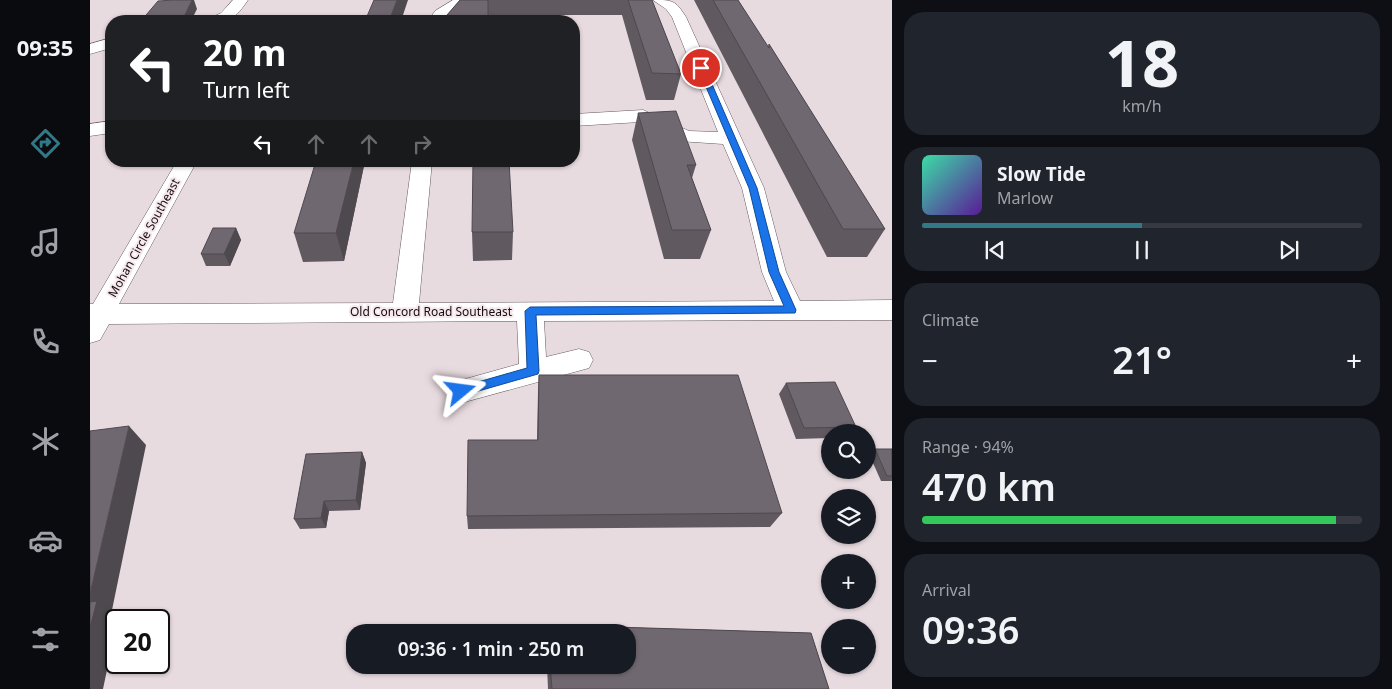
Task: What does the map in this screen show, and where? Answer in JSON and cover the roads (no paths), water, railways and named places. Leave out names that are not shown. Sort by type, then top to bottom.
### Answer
[{"type":"street","points":[[227,15],[241,0]]},
{"type":"street","points":[[439,15],[465,0]]},
{"type":"street","points":[[660,0],[671,6],[680,17],[753,188],[774,272],[791,310]]},
{"type":"street","points":[[90,49],[105,45]]},
{"type":"street","points":[[580,120],[643,116],[685,137],[731,138]]},
{"type":"street","points":[[90,130],[105,128]]},
{"type":"street","name":"Mohan Circle Southeast","points":[[94,321],[184,167]]},
{"type":"street","points":[[405,312],[421,167]]},
{"type":"street","name":"Old Concord Road Southeast","points":[[94,321],[405,312],[892,310]]},
{"type":"street","points":[[530,311],[533,371]]},
{"type":"street","points":[[461,391],[579,360]]}]
